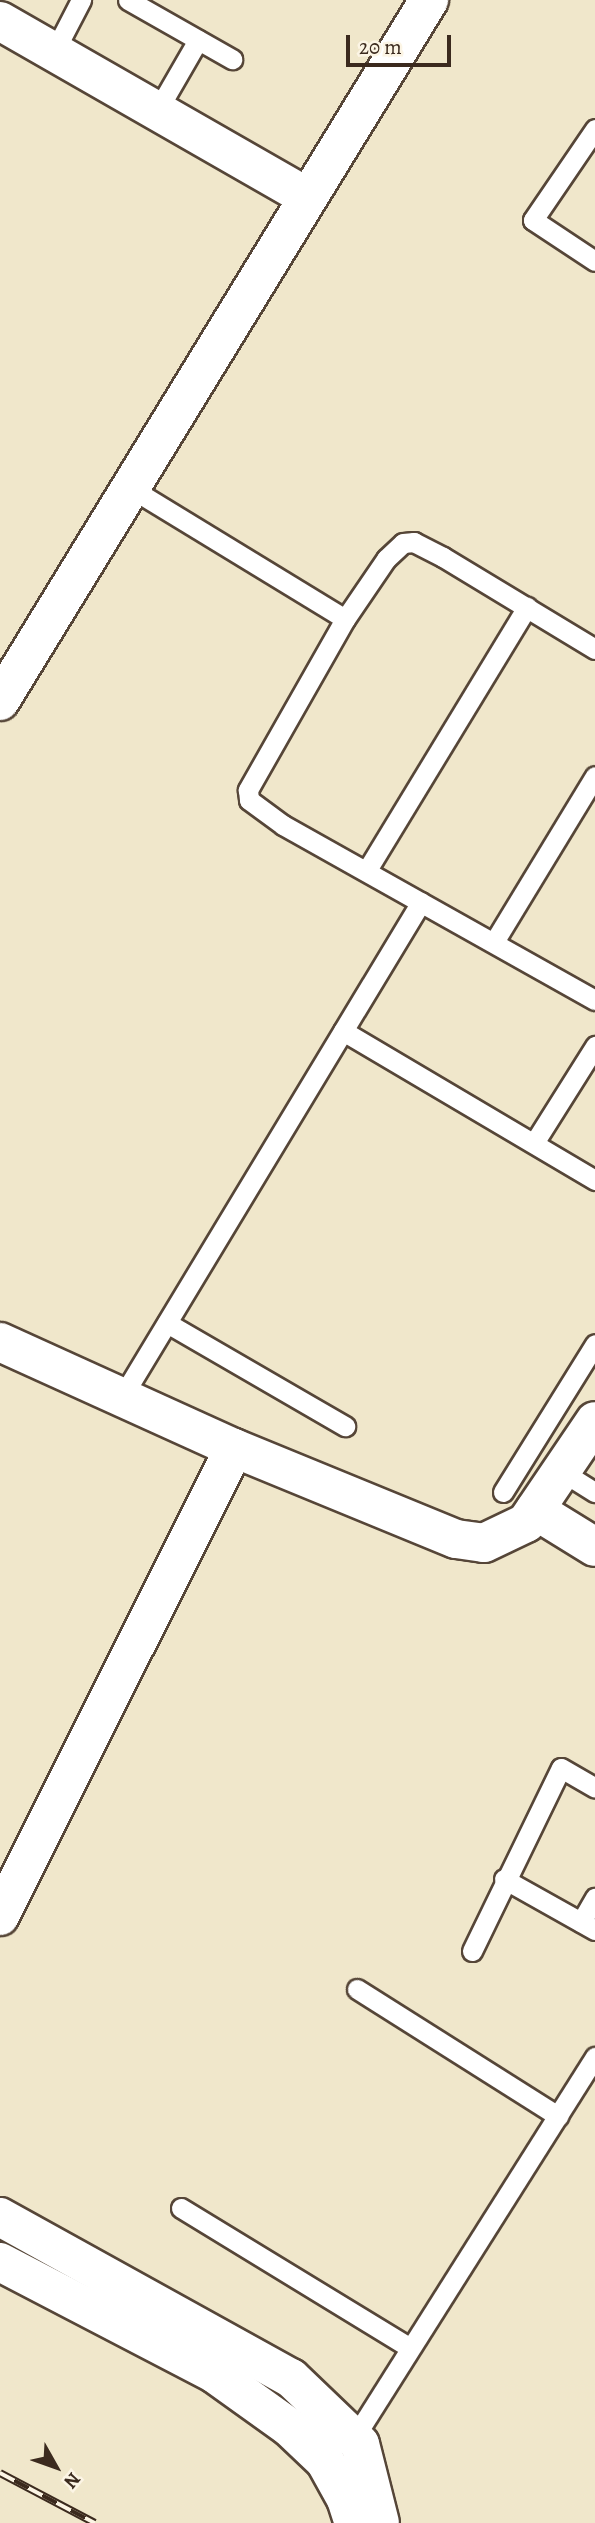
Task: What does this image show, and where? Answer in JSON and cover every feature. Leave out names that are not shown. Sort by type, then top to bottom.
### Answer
[{"type":"street","points":[[0,701],[305,196],[429,0]]},
{"type":"street","points":[[0,21],[305,196]]},
{"type":"street","points":[[0,1342],[234,1448],[456,1539],[484,1543],[502,1538],[526,1523],[595,1421]]},
{"type":"street","points":[[0,1916],[234,1448]]},
{"type":"street","points":[[536,1510],[595,1547]]},
{"type":"street","points":[[0,2217],[291,2378],[354,2438],[372,2480],[380,2523]]},
{"type":"street","points":[[0,2262],[215,2374],[289,2427],[325,2461],[346,2499],[354,2523]]},
{"type":"lane","points":[[54,52],[81,0]]},
{"type":"lane","points":[[128,0],[232,59]]},
{"type":"lane","points":[[157,111],[198,40]]},
{"type":"lane","points":[[595,129],[533,220],[595,261]]},
{"type":"lane","points":[[129,487],[345,619]]},
{"type":"lane","points":[[595,649],[443,557],[414,542],[403,543],[386,559],[345,619],[247,790],[249,800],[283,825],[595,1000]]},
{"type":"lane","points":[[367,870],[527,607]]},
{"type":"lane","points":[[494,942],[595,776]]},
{"type":"lane","points":[[122,1397],[421,902]]},
{"type":"lane","points":[[343,1031],[595,1180]]},
{"type":"lane","points":[[534,1143],[595,1046]]},
{"type":"lane","points":[[167,1322],[345,1426]]},
{"type":"lane","points":[[503,1492],[595,1344]]},
{"type":"lane","points":[[561,1471],[595,1492]]},
{"type":"lane","points":[[472,1951],[504,1879],[561,1768],[595,1788]]},
{"type":"lane","points":[[504,1879],[588,1926],[595,1898]]},
{"type":"lane","points":[[357,1989],[558,2116]]},
{"type":"lane","points":[[354,2438],[595,2057]]},
{"type":"lane","points":[[181,2208],[411,2348]]},
{"type":"railway","points":[[0,2473],[95,2523]]}]
